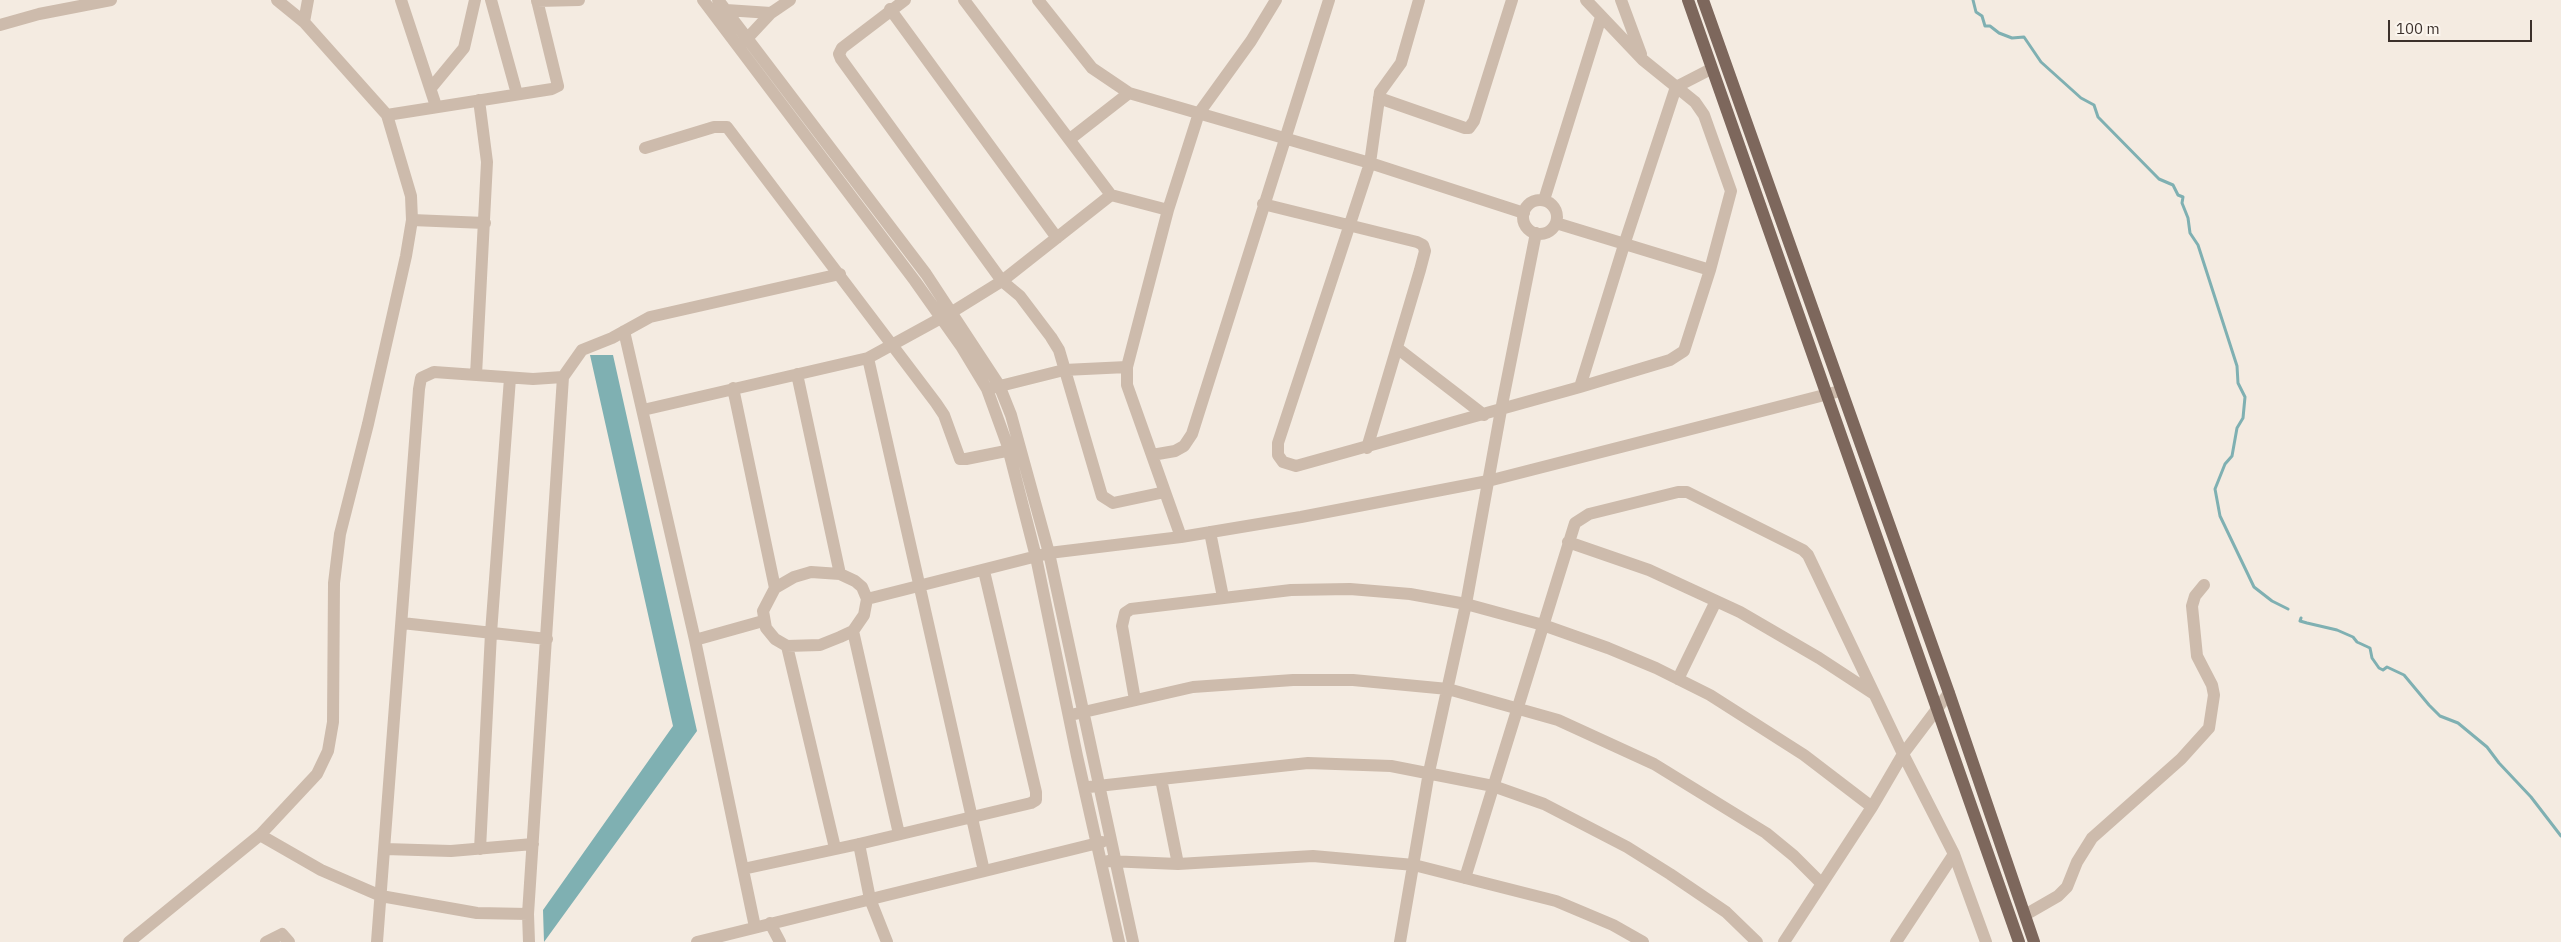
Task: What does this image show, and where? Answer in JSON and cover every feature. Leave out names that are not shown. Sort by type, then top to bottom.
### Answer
[{"type":"main road","points":[[1688,0],[2019,942]]},
{"type":"main road","points":[[1703,0],[1840,391],[1949,693],[2034,942]]},
{"type":"street","points":[[0,24],[39,14],[111,0]]},
{"type":"street","points":[[128,942],[260,835],[316,774],[328,751],[335,694],[334,583],[340,534],[390,332],[412,220],[408,181],[387,115],[304,22],[277,0]]},
{"type":"street","points":[[304,22],[308,0]]},
{"type":"street","points":[[401,0],[436,106]]},
{"type":"street","points":[[431,88],[464,48],[474,0]]},
{"type":"street","points":[[491,0],[517,94]]},
{"type":"street","points":[[387,115],[558,86],[537,1],[579,0]]},
{"type":"street","points":[[703,0],[743,42],[879,222],[947,315],[993,387],[1015,449],[1067,637],[1133,942]]},
{"type":"street","points":[[718,0],[726,10],[743,42]]},
{"type":"street","points":[[743,42],[771,13],[790,0]]},
{"type":"street","points":[[904,0],[842,48],[839,54],[840,59],[1002,281],[1020,296],[1059,350],[1102,496],[1113,503],[1165,492]]},
{"type":"street","points":[[964,0],[1111,195],[1168,210]]},
{"type":"street","points":[[1038,0],[1092,68],[1129,93],[1370,163],[1524,213]]},
{"type":"street","points":[[1181,536],[1126,385],[1127,367],[1168,210],[1199,113],[1251,41],[1276,0]]},
{"type":"street","points":[[1152,455],[1174,451],[1184,446],[1192,434],[1263,204],[1329,0]]},
{"type":"street","points":[[1419,0],[1401,63],[1398,70],[1385,83],[1379,98],[1370,163],[1278,443],[1278,455],[1283,462],[1296,466],[1367,448],[1580,387],[1670,360],[1684,351],[1710,270],[1731,191],[1704,115],[1695,102],[1644,60],[1586,0]]},
{"type":"street","points":[[1379,98],[1469,128],[1474,122],[1512,0]]},
{"type":"street","points":[[1621,0],[1644,60]]},
{"type":"street","points":[[890,9],[1058,238]]},
{"type":"street","points":[[726,10],[771,13]]},
{"type":"street","points":[[1544,200],[1601,17]]},
{"type":"street","points":[[1580,387],[1676,87],[1711,69]]},
{"type":"street","points":[[1070,139],[1129,93]]},
{"type":"street","points":[[476,375],[487,162],[479,100]]},
{"type":"street","points":[[645,148],[714,127],[727,127],[894,344],[944,415],[960,459],[1015,449]]},
{"type":"street","points":[[643,410],[868,358],[947,315],[1002,281],[1111,195]]},
{"type":"street","points":[[1544,200],[1549,202],[1556,211],[1556,223],[1550,230],[1536,233],[1525,224],[1524,213],[1533,201],[1544,200]]},
{"type":"street","points":[[1263,204],[1423,245],[1425,251],[1420,270],[1367,448]]},
{"type":"street","points":[[412,220],[485,223]]},
{"type":"street","points":[[1556,223],[1710,270]]},
{"type":"street","points":[[1400,942],[1429,772],[1466,604],[1501,410],[1536,233]]},
{"type":"street","points":[[528,937],[563,377],[582,350],[612,338],[639,322],[668,312],[840,274]]},
{"type":"street","points":[[624,331],[695,640],[755,927]]},
{"type":"street","points":[[1396,348],[1484,415]]},
{"type":"street","points":[[868,358],[984,871]]},
{"type":"street","points":[[993,387],[1064,370],[1127,367]]},
{"type":"street","points":[[377,942],[419,389],[422,378],[434,372],[510,378],[563,377]]},
{"type":"street","points":[[797,374],[840,574]]},
{"type":"street","points":[[480,849],[491,633],[510,378]]},
{"type":"street","points":[[733,388],[775,588]]},
{"type":"street","points":[[867,600],[1043,555],[1210,532],[1301,517],[1488,481],[1840,391]]},
{"type":"street","points":[[1464,878],[1519,709],[1568,542],[1576,523],[1589,514],[1678,492],[1696,495],[1803,550],[1808,555],[1903,754],[1954,854],[1986,942]]},
{"type":"street","points":[[1210,532],[1223,597]]},
{"type":"street","points":[[1568,542],[1649,570],[1740,612],[1819,658],[1875,695]]},
{"type":"street","points":[[1043,555],[1053,639],[1099,860],[1119,942]]},
{"type":"street","points":[[743,869],[859,844],[1031,803],[1036,800],[1036,792],[984,571]]},
{"type":"street","points":[[811,572],[840,574],[855,581],[862,588],[867,600],[864,615],[853,631],[820,645],[804,647],[787,646],[775,639],[763,621],[763,611],[775,588],[794,577],[811,572]]},
{"type":"street","points":[[2024,915],[2062,892],[2074,874],[2082,850],[2092,838],[2181,759],[2209,728],[2214,696],[2212,685],[2196,656],[2192,614],[2195,596],[2204,585]]},
{"type":"street","points":[[1135,700],[1122,626],[1125,613],[1131,609],[1290,590],[1350,589],[1410,594],[1466,604],[1543,625],[1608,648],[1678,679],[1710,695],[1804,755],[1872,807]]},
{"type":"street","points":[[1678,679],[1716,601]]},
{"type":"street","points":[[695,640],[763,621]]},
{"type":"street","points":[[402,623],[547,639]]},
{"type":"street","points":[[853,631],[899,834]]},
{"type":"street","points":[[1053,639],[1067,637]]},
{"type":"street","points":[[787,646],[835,848]]},
{"type":"street","points":[[1069,715],[1193,688],[1293,680],[1353,680],[1448,689],[1519,709],[1588,732],[1654,764],[1766,833],[1794,856],[1821,883]]},
{"type":"street","points":[[1784,942],[1872,807],[1903,754],[1937,706],[1949,693]]},
{"type":"street","points":[[1084,787],[1308,763],[1363,763],[1429,772],[1493,786],[1544,804],[1627,847],[1726,912],[1757,942]]},
{"type":"street","points":[[1161,780],[1178,864]]},
{"type":"street","points":[[260,835],[305,862],[351,885],[381,896],[477,913],[528,914]]},
{"type":"street","points":[[696,942],[1110,840]]},
{"type":"street","points":[[385,850],[451,851],[533,844]]},
{"type":"street","points":[[859,844],[870,899],[887,942]]},
{"type":"street","points":[[1896,942],[1954,854]]},
{"type":"street","points":[[1099,860],[1178,864],[1313,856],[1414,865],[1556,901],[1613,925],[1643,942]]},
{"type":"street","points":[[770,924],[780,942]]},
{"type":"street","points":[[266,942],[282,934],[289,942]]},
{"type":"water","points":[[590,355],[613,355],[697,731],[544,942],[543,910],[673,726]]},
{"type":"waterway","points":[[1973,0],[1976,12],[1982,16],[1985,26],[1990,26],[1999,33],[2012,38],[2024,37],[2041,62],[2081,98],[2094,105],[2098,117],[2159,179],[2173,185],[2178,195],[2183,197],[2182,203],[2188,218],[2190,233],[2198,245],[2237,366],[2238,383],[2245,397],[2243,418],[2237,428],[2232,456],[2225,464],[2215,489],[2220,516],[2254,587],[2272,601],[2288,609]]},
{"type":"waterway","points":[[2301,618],[2300,621],[2337,630],[2353,637],[2357,642],[2370,648],[2372,658],[2379,668],[2383,670],[2387,667],[2404,675],[2440,716],[2458,723],[2487,747],[2499,763],[2531,797],[2561,836]]}]
